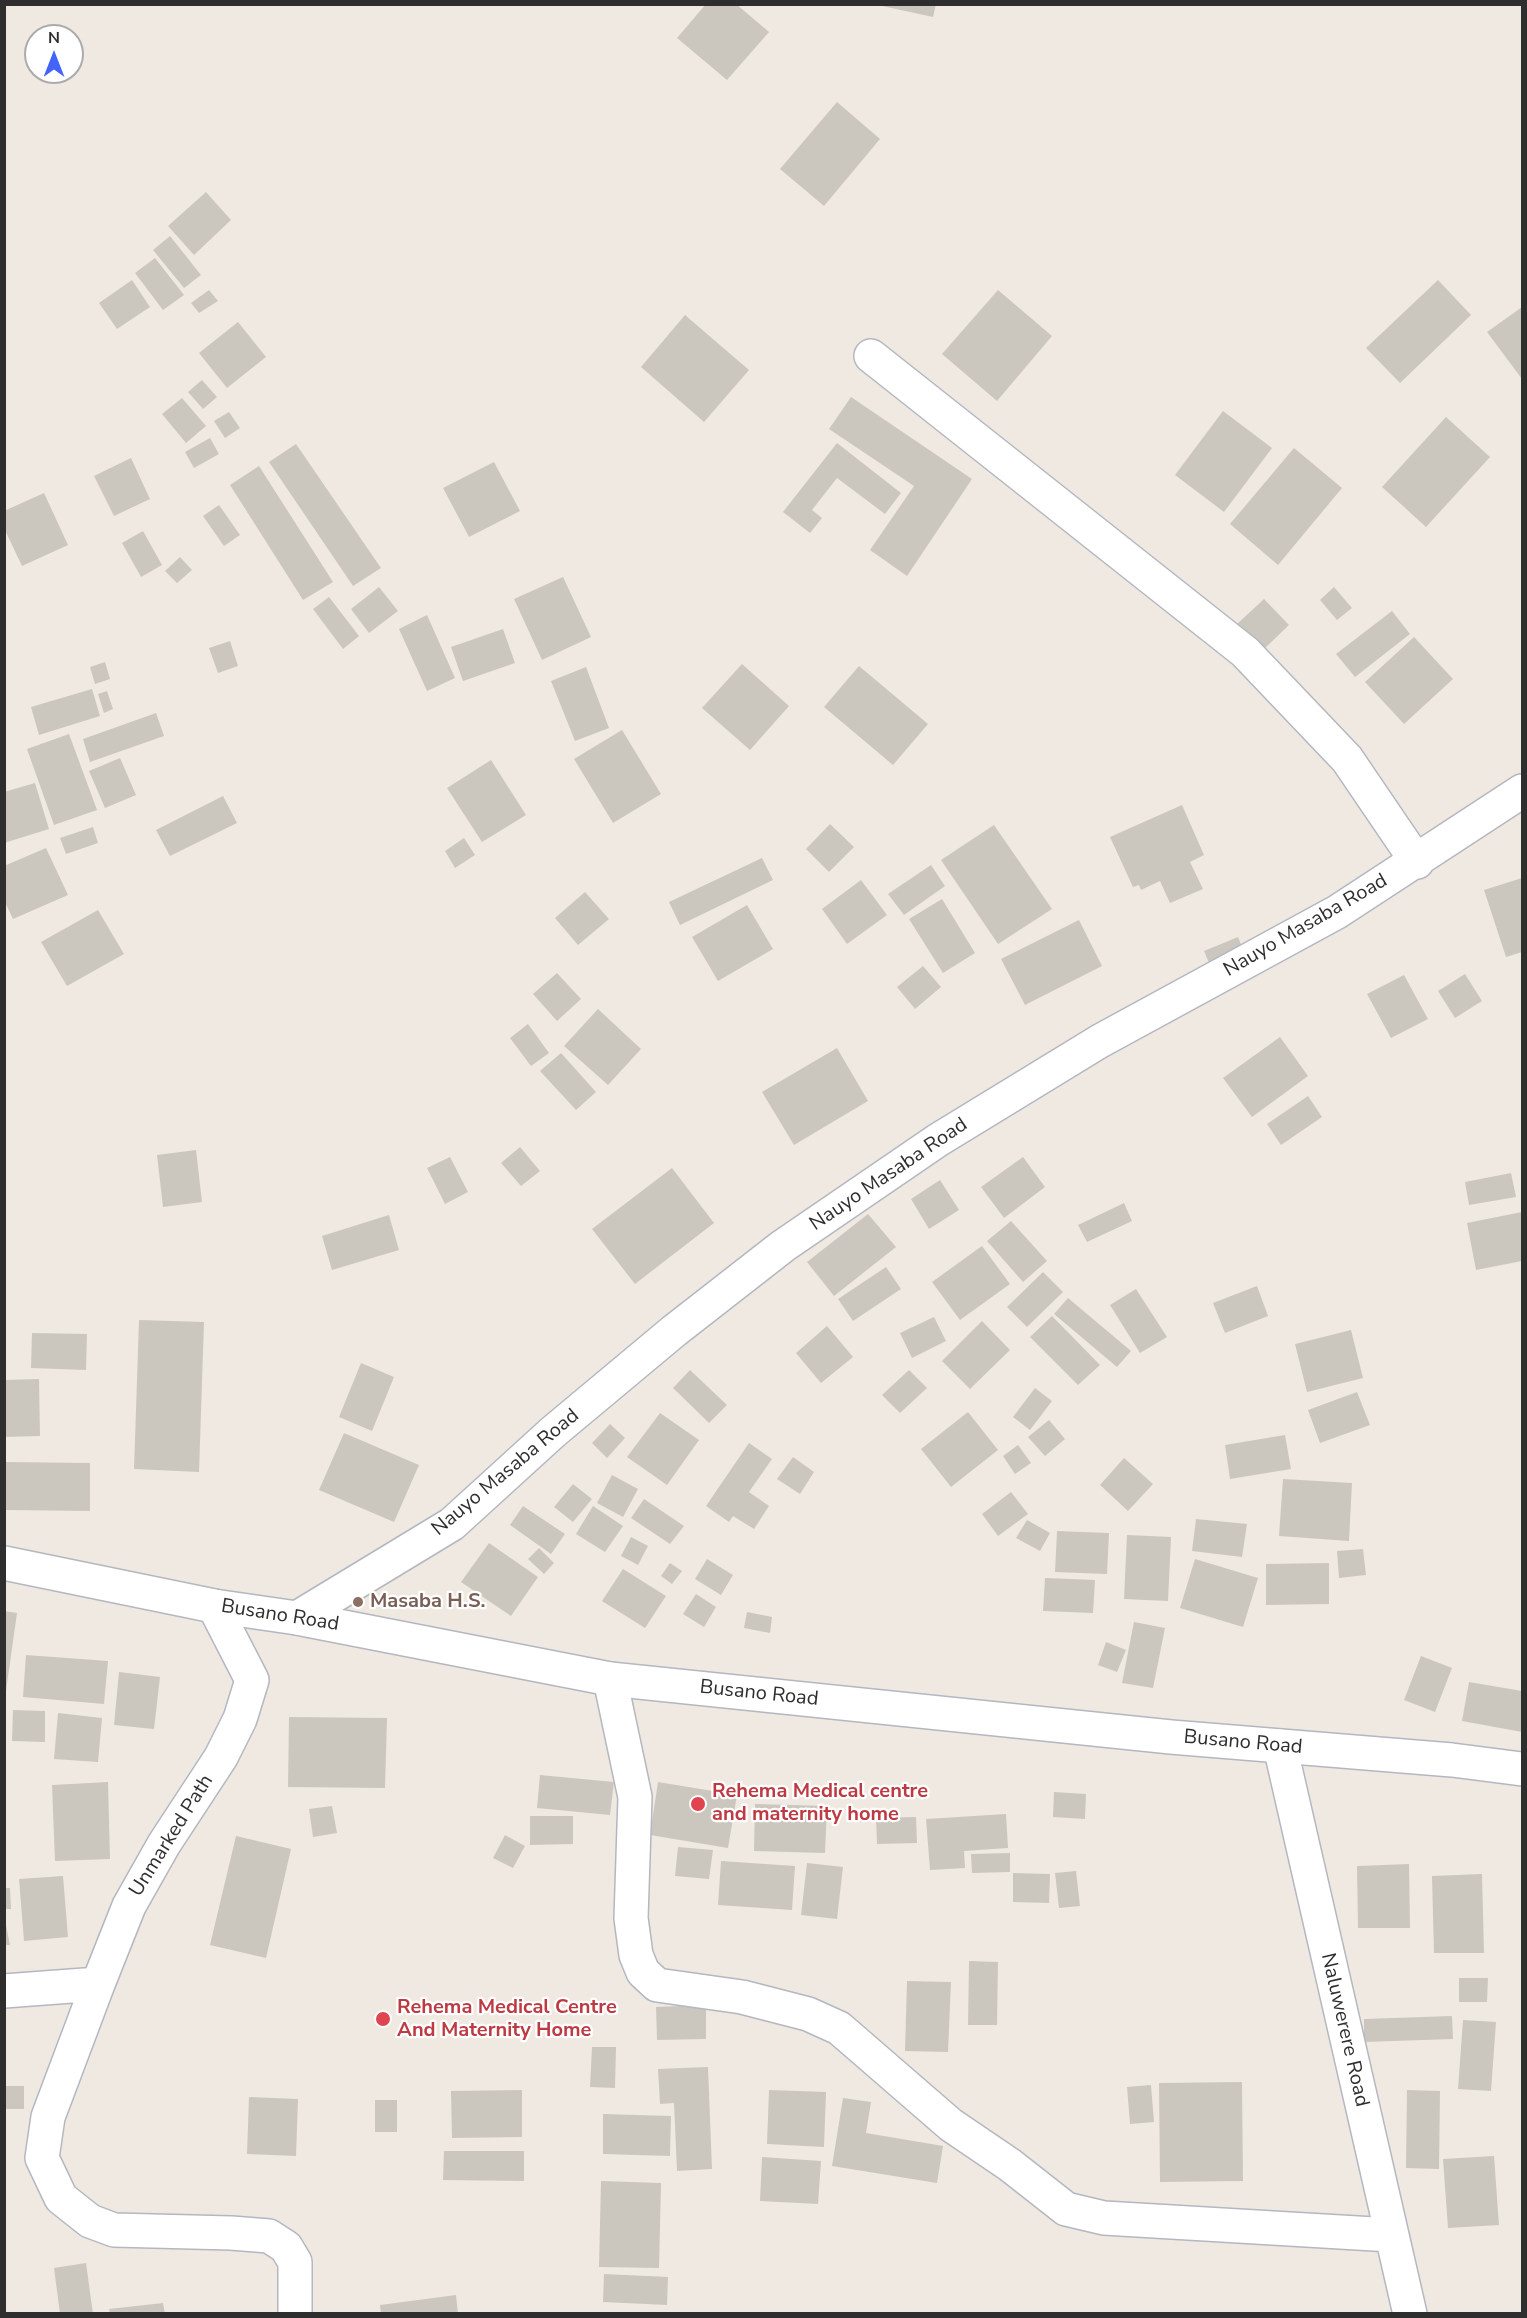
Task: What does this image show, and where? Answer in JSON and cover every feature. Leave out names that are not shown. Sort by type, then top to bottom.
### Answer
[{"type":"street","points":[[872,356],[1245,652],[1347,759],[1417,862]]},
{"type":"street","name":"Nauyo Masaba Road","points":[[297,1618],[452,1524],[553,1432],[692,1317],[783,1246],[938,1140],[1100,1041],[1337,912],[1417,862],[1522,791]]},
{"type":"street","name":"Busano Road","points":[[4,1563],[214,1606],[297,1618],[610,1679],[1280,1746],[1452,1760],[1522,1769]]},
{"type":"street","name":"Unmarked Path","points":[[214,1606],[252,1680],[240,1719],[221,1757],[164,1844],[129,1906],[48,2117],[42,2158],[61,2198],[90,2222],[114,2230],[269,2236],[286,2247],[295,2262],[295,2313]]},
{"type":"street","points":[[610,1679],[635,1797],[631,1918],[635,1945],[643,1972],[657,1985],[742,1997],[808,2013],[839,2028],[951,2125],[1010,2165],[1066,2209],[1104,2218],[1391,2235]]},
{"type":"street","name":"Naluwerere Road","points":[[1280,1746],[1410,2313]]},
{"type":"street","points":[[4,1991],[98,1984]]},
{"type":"building","points":[[706,4],[736,4],[769,32],[727,80],[677,38]]},
{"type":"building","points":[[873,4],[936,4],[933,17]]},
{"type":"building","points":[[837,102],[880,139],[824,206],[780,169]]},
{"type":"building","points":[[206,192],[231,220],[194,255],[168,226]]},
{"type":"building","points":[[170,236],[201,275],[184,288],[153,250]]},
{"type":"building","points":[[155,258],[184,295],[163,310],[135,273]]},
{"type":"building","points":[[132,280],[150,307],[117,329],[99,303]]},
{"type":"building","points":[[1438,280],[1471,315],[1400,383],[1366,348]]},
{"type":"building","points":[[209,290],[218,301],[199,313],[191,303]]},
{"type":"building","points":[[998,290],[1052,336],[997,401],[942,354]]},
{"type":"building","points":[[1522,307],[1522,379],[1487,332]]},
{"type":"building","points":[[685,315],[749,370],[704,422],[641,367]]},
{"type":"building","points":[[238,322],[266,357],[227,388],[199,353]]},
{"type":"building","points":[[202,380],[217,397],[203,409],[188,392]]},
{"type":"building","points":[[851,397],[972,479],[907,576],[870,550],[914,486],[829,429]]},
{"type":"building","points":[[182,398],[206,426],[186,443],[162,414]]},
{"type":"building","points":[[1223,411],[1272,448],[1224,512],[1175,475]]},
{"type":"building","points":[[229,412],[240,428],[225,438],[214,421]]},
{"type":"building","points":[[1446,417],[1490,457],[1426,527],[1382,487]]},
{"type":"building","points":[[210,438],[219,454],[194,468],[185,452]]},
{"type":"building","points":[[837,443],[901,493],[885,514],[837,478],[812,510],[822,518],[810,533],[783,512]]},
{"type":"building","points":[[296,444],[381,568],[353,586],[269,462]]},
{"type":"building","points":[[1294,448],[1342,488],[1278,565],[1230,524]]},
{"type":"building","points":[[131,458],[150,499],[114,516],[94,476]]},
{"type":"building","points":[[494,462],[520,511],[469,537],[443,488]]},
{"type":"building","points":[[259,466],[333,582],[303,600],[230,485]]},
{"type":"building","points":[[44,493],[68,545],[22,566],[4,528],[4,511]]},
{"type":"building","points":[[219,505],[240,535],[224,546],[203,516]]},
{"type":"building","points":[[143,531],[162,565],[141,577],[122,543]]},
{"type":"building","points":[[180,557],[192,570],[177,583],[165,571]]},
{"type":"building","points":[[563,577],[591,637],[542,660],[514,599]]},
{"type":"building","points":[[379,587],[398,611],[369,633],[351,609]]},
{"type":"building","points":[[1334,587],[1352,608],[1337,620],[1320,600]]},
{"type":"building","points":[[329,597],[359,636],[343,649],[313,609]]},
{"type":"building","points":[[1264,599],[1289,625],[1262,651],[1237,624]]},
{"type":"building","points":[[1392,611],[1410,634],[1355,677],[1336,654]]},
{"type":"building","points":[[427,615],[455,678],[427,691],[399,629]]},
{"type":"building","points":[[503,629],[515,663],[463,681],[451,647]]},
{"type":"building","points":[[1414,637],[1453,679],[1404,724],[1365,682]]},
{"type":"building","points":[[230,641],[238,666],[218,673],[209,648]]},
{"type":"building","points":[[105,662],[110,679],[95,684],[90,667]]},
{"type":"building","points":[[742,664],[789,706],[750,750],[702,708]]},
{"type":"building","points":[[859,666],[928,724],[893,765],[824,707]]},
{"type":"building","points":[[586,667],[609,728],[575,741],[551,681]]},
{"type":"building","points":[[92,689],[100,716],[39,735],[31,707]]},
{"type":"building","points":[[107,691],[113,709],[104,713],[98,694]]},
{"type":"building","points":[[156,713],[164,736],[90,762],[83,739]]},
{"type":"building","points":[[622,730],[661,794],[613,823],[574,759]]},
{"type":"building","points":[[69,734],[97,810],[54,825],[27,749]]},
{"type":"building","points":[[120,758],[136,795],[105,808],[89,771]]},
{"type":"building","points":[[491,760],[526,815],[482,842],[447,788]]},
{"type":"building","points":[[35,783],[49,829],[4,843],[4,792]]},
{"type":"building","points":[[223,796],[237,823],[170,856],[156,830]]},
{"type":"building","points":[[1182,805],[1204,855],[1190,862],[1203,889],[1170,903],[1160,881],[1141,890],[1139,885],[1133,887],[1110,837]]},
{"type":"building","points":[[830,824],[854,847],[829,872],[806,849]]},
{"type":"building","points":[[994,825],[1052,909],[998,944],[941,860]]},
{"type":"building","points":[[93,827],[98,843],[66,854],[60,838]]},
{"type":"building","points":[[464,838],[475,855],[455,868],[445,851]]},
{"type":"building","points":[[46,848],[68,895],[13,919],[4,900],[4,866]]},
{"type":"building","points":[[762,858],[773,880],[680,925],[669,902]]},
{"type":"building","points":[[931,865],[945,886],[904,915],[888,894]]},
{"type":"building","points":[[1522,878],[1522,952],[1506,957],[1484,890]]},
{"type":"building","points":[[861,880],[887,915],[847,944],[822,909]]},
{"type":"building","points":[[585,892],[609,919],[578,945],[555,918]]},
{"type":"building","points":[[942,899],[975,953],[943,973],[909,919]]},
{"type":"building","points":[[747,905],[773,949],[718,981],[692,937]]},
{"type":"building","points":[[98,910],[124,954],[67,986],[41,942]]},
{"type":"building","points":[[1079,920],[1102,966],[1025,1005],[1001,959]]},
{"type":"building","points":[[1238,937],[1247,959],[1213,972],[1204,951]]},
{"type":"building","points":[[923,966],[941,987],[915,1009],[897,987]]},
{"type":"building","points":[[557,973],[581,999],[557,1021],[533,994]]},
{"type":"building","points":[[1465,974],[1482,1001],[1455,1018],[1438,991]]},
{"type":"building","points":[[1404,975],[1428,1019],[1391,1038],[1367,994]]},
{"type":"building","points":[[598,1009],[641,1049],[608,1085],[564,1046]]},
{"type":"building","points":[[528,1024],[549,1053],[531,1066],[510,1038]]},
{"type":"building","points":[[1280,1037],[1308,1076],[1252,1117],[1223,1078]]},
{"type":"building","points":[[837,1048],[868,1101],[794,1145],[762,1092]]},
{"type":"building","points":[[561,1053],[596,1092],[576,1110],[540,1071]]},
{"type":"building","points":[[1308,1096],[1322,1117],[1281,1145],[1267,1124]]},
{"type":"building","points":[[520,1147],[540,1171],[521,1186],[501,1163]]},
{"type":"building","points":[[196,1150],[202,1202],[163,1207],[157,1155]]},
{"type":"building","points":[[450,1157],[468,1192],[445,1204],[427,1168]]},
{"type":"building","points":[[1023,1157],[1045,1187],[1004,1218],[981,1187]]},
{"type":"building","points":[[672,1168],[714,1223],[635,1284],[592,1229]]},
{"type":"building","points":[[1511,1173],[1516,1197],[1469,1205],[1465,1182]]},
{"type":"building","points":[[940,1180],[959,1210],[929,1229],[911,1199]]},
{"type":"building","points":[[1124,1203],[1132,1221],[1087,1242],[1078,1225]]},
{"type":"building","points":[[1522,1212],[1522,1261],[1476,1270],[1467,1223]]},
{"type":"building","points":[[868,1214],[896,1247],[834,1296],[807,1262]]},
{"type":"building","points":[[389,1215],[399,1250],[332,1270],[322,1236]]},
{"type":"building","points":[[1011,1221],[1047,1261],[1023,1282],[987,1241]]},
{"type":"building","points":[[982,1246],[1010,1284],[960,1320],[932,1282]]},
{"type":"building","points":[[886,1267],[901,1289],[853,1321],[838,1299]]},
{"type":"building","points":[[1043,1272],[1063,1292],[1027,1327],[1007,1307]]},
{"type":"building","points":[[1257,1286],[1268,1316],[1225,1333],[1213,1303]]},
{"type":"building","points":[[1136,1289],[1167,1337],[1140,1353],[1110,1305]]},
{"type":"building","points":[[1068,1298],[1131,1351],[1117,1367],[1054,1314]]},
{"type":"building","points":[[1052,1316],[1100,1365],[1078,1385],[1030,1337]]},
{"type":"building","points":[[934,1317],[946,1341],[912,1358],[900,1333]]},
{"type":"building","points":[[139,1320],[204,1322],[199,1472],[134,1469]]},
{"type":"building","points":[[982,1321],[1010,1350],[970,1389],[942,1361]]},
{"type":"building","points":[[827,1326],[853,1357],[821,1383],[796,1353]]},
{"type":"building","points":[[1351,1330],[1363,1378],[1307,1392],[1295,1344]]},
{"type":"building","points":[[32,1333],[87,1334],[86,1370],[31,1368]]},
{"type":"building","points":[[361,1363],[394,1377],[372,1431],[339,1417]]},
{"type":"building","points":[[690,1370],[727,1405],[709,1423],[673,1388]]},
{"type":"building","points":[[909,1370],[927,1388],[900,1413],[882,1395]]},
{"type":"building","points":[[39,1379],[40,1436],[4,1437],[4,1380]]},
{"type":"building","points":[[1035,1388],[1052,1401],[1030,1430],[1013,1417]]},
{"type":"building","points":[[1357,1392],[1370,1425],[1320,1443],[1308,1410]]},
{"type":"building","points":[[968,1412],[998,1450],[951,1487],[921,1449]]},
{"type":"building","points":[[660,1413],[699,1440],[667,1485],[627,1457]]},
{"type":"building","points":[[1049,1420],[1065,1439],[1045,1456],[1028,1437]]},
{"type":"building","points":[[610,1424],[625,1438],[607,1458],[592,1443]]},
{"type":"building","points":[[344,1433],[419,1465],[394,1522],[319,1490]]},
{"type":"building","points":[[1285,1435],[1291,1469],[1230,1479],[1225,1445]]},
{"type":"building","points":[[749,1443],[772,1459],[749,1492],[769,1506],[754,1529],[733,1516],[729,1522],[706,1506]]},
{"type":"building","points":[[1018,1445],[1031,1463],[1015,1474],[1003,1456]]},
{"type":"building","points":[[793,1457],[814,1472],[800,1494],[777,1479]]},
{"type":"building","points":[[1124,1458],[1153,1484],[1128,1511],[1100,1485]]},
{"type":"building","points":[[5,1462],[90,1463],[90,1511],[5,1510]]},
{"type":"building","points":[[612,1475],[638,1489],[623,1517],[597,1503]]},
{"type":"building","points":[[1283,1479],[1352,1483],[1349,1541],[1279,1536]]},
{"type":"building","points":[[573,1484],[592,1499],[573,1522],[554,1507]]},
{"type":"building","points":[[1011,1492],[1028,1514],[998,1536],[982,1514]]},
{"type":"building","points":[[644,1499],[684,1526],[670,1544],[631,1518]]},
{"type":"building","points":[[523,1506],[565,1534],[551,1554],[510,1525]]},
{"type":"building","points":[[593,1506],[623,1526],[605,1552],[576,1534]]},
{"type":"building","points":[[1196,1519],[1247,1524],[1242,1557],[1192,1551]]},
{"type":"building","points":[[1027,1520],[1050,1533],[1040,1551],[1016,1538]]},
{"type":"building","points":[[1057,1531],[1109,1533],[1107,1574],[1055,1572]]},
{"type":"building","points":[[1127,1535],[1171,1537],[1168,1601],[1124,1599]]},
{"type":"building","points":[[631,1537],[648,1546],[638,1565],[621,1556]]},
{"type":"building","points":[[489,1543],[538,1577],[511,1616],[461,1582]]},
{"type":"building","points":[[539,1548],[554,1563],[544,1574],[528,1559]]},
{"type":"building","points":[[1363,1549],[1366,1575],[1339,1578],[1337,1551]]},
{"type":"building","points":[[707,1559],[733,1575],[721,1595],[695,1579]]},
{"type":"building","points":[[1195,1559],[1258,1578],[1243,1627],[1180,1608]]},
{"type":"building","points":[[670,1563],[682,1571],[672,1584],[661,1576]]},
{"type":"building","points":[[1329,1563],[1329,1604],[1266,1605],[1266,1564]]},
{"type":"building","points":[[623,1569],[666,1596],[645,1628],[602,1601]]},
{"type":"building","points":[[1045,1578],[1095,1580],[1093,1613],[1043,1611]]},
{"type":"building","points":[[696,1594],[716,1607],[704,1627],[683,1614]]},
{"type":"building","points":[[4,1611],[17,1613],[6,1691],[4,1690]]},
{"type":"building","points":[[747,1612],[772,1617],[770,1633],[744,1628]]},
{"type":"building","points":[[1134,1622],[1165,1628],[1153,1688],[1122,1683]]},
{"type":"building","points":[[1106,1642],[1126,1650],[1117,1672],[1098,1665]]},
{"type":"building","points":[[26,1655],[108,1661],[104,1704],[23,1697]]},
{"type":"building","points":[[1421,1656],[1452,1668],[1435,1712],[1404,1700]]},
{"type":"building","points":[[119,1672],[160,1677],[154,1729],[114,1725]]},
{"type":"building","points":[[1469,1682],[1522,1691],[1522,1732],[1462,1721]]},
{"type":"building","points":[[13,1710],[45,1711],[45,1742],[12,1741]]},
{"type":"building","points":[[58,1713],[102,1718],[98,1762],[54,1759]]},
{"type":"building","points":[[289,1717],[387,1718],[385,1788],[288,1787]]},
{"type":"building","points":[[540,1775],[614,1782],[610,1815],[537,1808]]},
{"type":"building","points":[[108,1782],[110,1859],[55,1861],[52,1785]]},
{"type":"building","points":[[658,1782],[737,1795],[728,1848],[650,1835]]},
{"type":"building","points":[[1054,1792],[1086,1794],[1085,1819],[1053,1817]]},
{"type":"building","points":[[755,1804],[827,1806],[825,1853],[754,1851]]},
{"type":"building","points":[[332,1806],[337,1833],[313,1837],[309,1809]]},
{"type":"building","points":[[1006,1814],[1008,1848],[964,1851],[965,1868],[930,1870],[926,1819]]},
{"type":"building","points":[[530,1816],[573,1816],[573,1844],[530,1845]]},
{"type":"building","points":[[916,1817],[917,1843],[877,1844],[876,1818]]},
{"type":"building","points":[[505,1835],[525,1846],[513,1868],[493,1858]]},
{"type":"building","points":[[236,1836],[291,1849],[266,1958],[210,1945]]},
{"type":"building","points":[[678,1847],[713,1850],[709,1879],[675,1876]]},
{"type":"building","points":[[1010,1853],[1010,1872],[972,1873],[971,1854]]},
{"type":"building","points":[[721,1861],[795,1866],[792,1910],[718,1905]]},
{"type":"building","points":[[807,1863],[843,1867],[837,1919],[801,1915]]},
{"type":"building","points":[[1409,1864],[1410,1928],[1358,1928],[1357,1866]]},
{"type":"building","points":[[1076,1871],[1080,1906],[1059,1908],[1055,1873]]},
{"type":"building","points":[[1013,1873],[1050,1874],[1049,1903],[1013,1902]]},
{"type":"building","points":[[1482,1874],[1484,1953],[1434,1953],[1432,1876]]},
{"type":"building","points":[[63,1876],[68,1937],[24,1941],[19,1879]]},
{"type":"building","points":[[4,1888],[10,1888],[11,1909],[4,1909]]},
{"type":"building","points":[[4,1915],[10,1945],[4,1945]]},
{"type":"building","points":[[969,1961],[998,1962],[997,2025],[968,2025]]},
{"type":"building","points":[[1459,1978],[1488,1978],[1487,2002],[1459,2002]]},
{"type":"building","points":[[907,1981],[951,1982],[948,2052],[905,2051]]},
{"type":"building","points":[[706,2005],[706,2039],[657,2040],[656,2007]]},
{"type":"building","points":[[1452,2016],[1453,2039],[1364,2042],[1364,2019]]},
{"type":"building","points":[[1463,2020],[1496,2022],[1491,2091],[1458,2089]]},
{"type":"building","points":[[592,2047],[616,2047],[615,2088],[590,2087]]},
{"type":"building","points":[[708,2067],[712,2169],[677,2171],[674,2103],[660,2104],[658,2069]]},
{"type":"building","points":[[1242,2082],[1243,2181],[1160,2182],[1159,2083]]},
{"type":"building","points":[[1151,2085],[1154,2122],[1130,2124],[1127,2087]]},
{"type":"building","points":[[4,2086],[24,2086],[24,2109],[4,2109]]},
{"type":"building","points":[[522,2090],[522,2137],[452,2138],[451,2091]]},
{"type":"building","points":[[769,2090],[826,2092],[824,2147],[767,2144]]},
{"type":"building","points":[[1407,2090],[1440,2091],[1439,2169],[1406,2168]]},
{"type":"building","points":[[249,2097],[298,2099],[296,2156],[247,2154]]},
{"type":"building","points":[[843,2098],[871,2102],[866,2133],[943,2146],[937,2183],[832,2166]]},
{"type":"building","points":[[375,2100],[397,2100],[397,2132],[375,2132]]},
{"type":"building","points":[[603,2114],[671,2116],[670,2156],[603,2154]]},
{"type":"building","points":[[444,2151],[524,2151],[524,2181],[443,2180]]},
{"type":"building","points":[[1494,2156],[1499,2225],[1448,2228],[1443,2159]]},
{"type":"building","points":[[762,2157],[821,2161],[818,2204],[760,2201]]},
{"type":"building","points":[[601,2181],[661,2183],[659,2268],[599,2267]]},
{"type":"building","points":[[86,2263],[93,2314],[60,2314],[54,2268]]},
{"type":"building","points":[[604,2274],[668,2277],[667,2305],[603,2302]]},
{"type":"building","points":[[456,2295],[458,2314],[381,2314],[380,2305]]},
{"type":"building","points":[[163,2303],[165,2314],[110,2314],[109,2309]]},
{"type":"place","name":"Masaba H.S.","points":[[358,1602]]},
{"type":"place","name":"Rehema Medical centre and maternity home","points":[[698,1804]]},
{"type":"place","name":"Rehema Medical Centre And Maternity Home","points":[[383,2019]]}]
